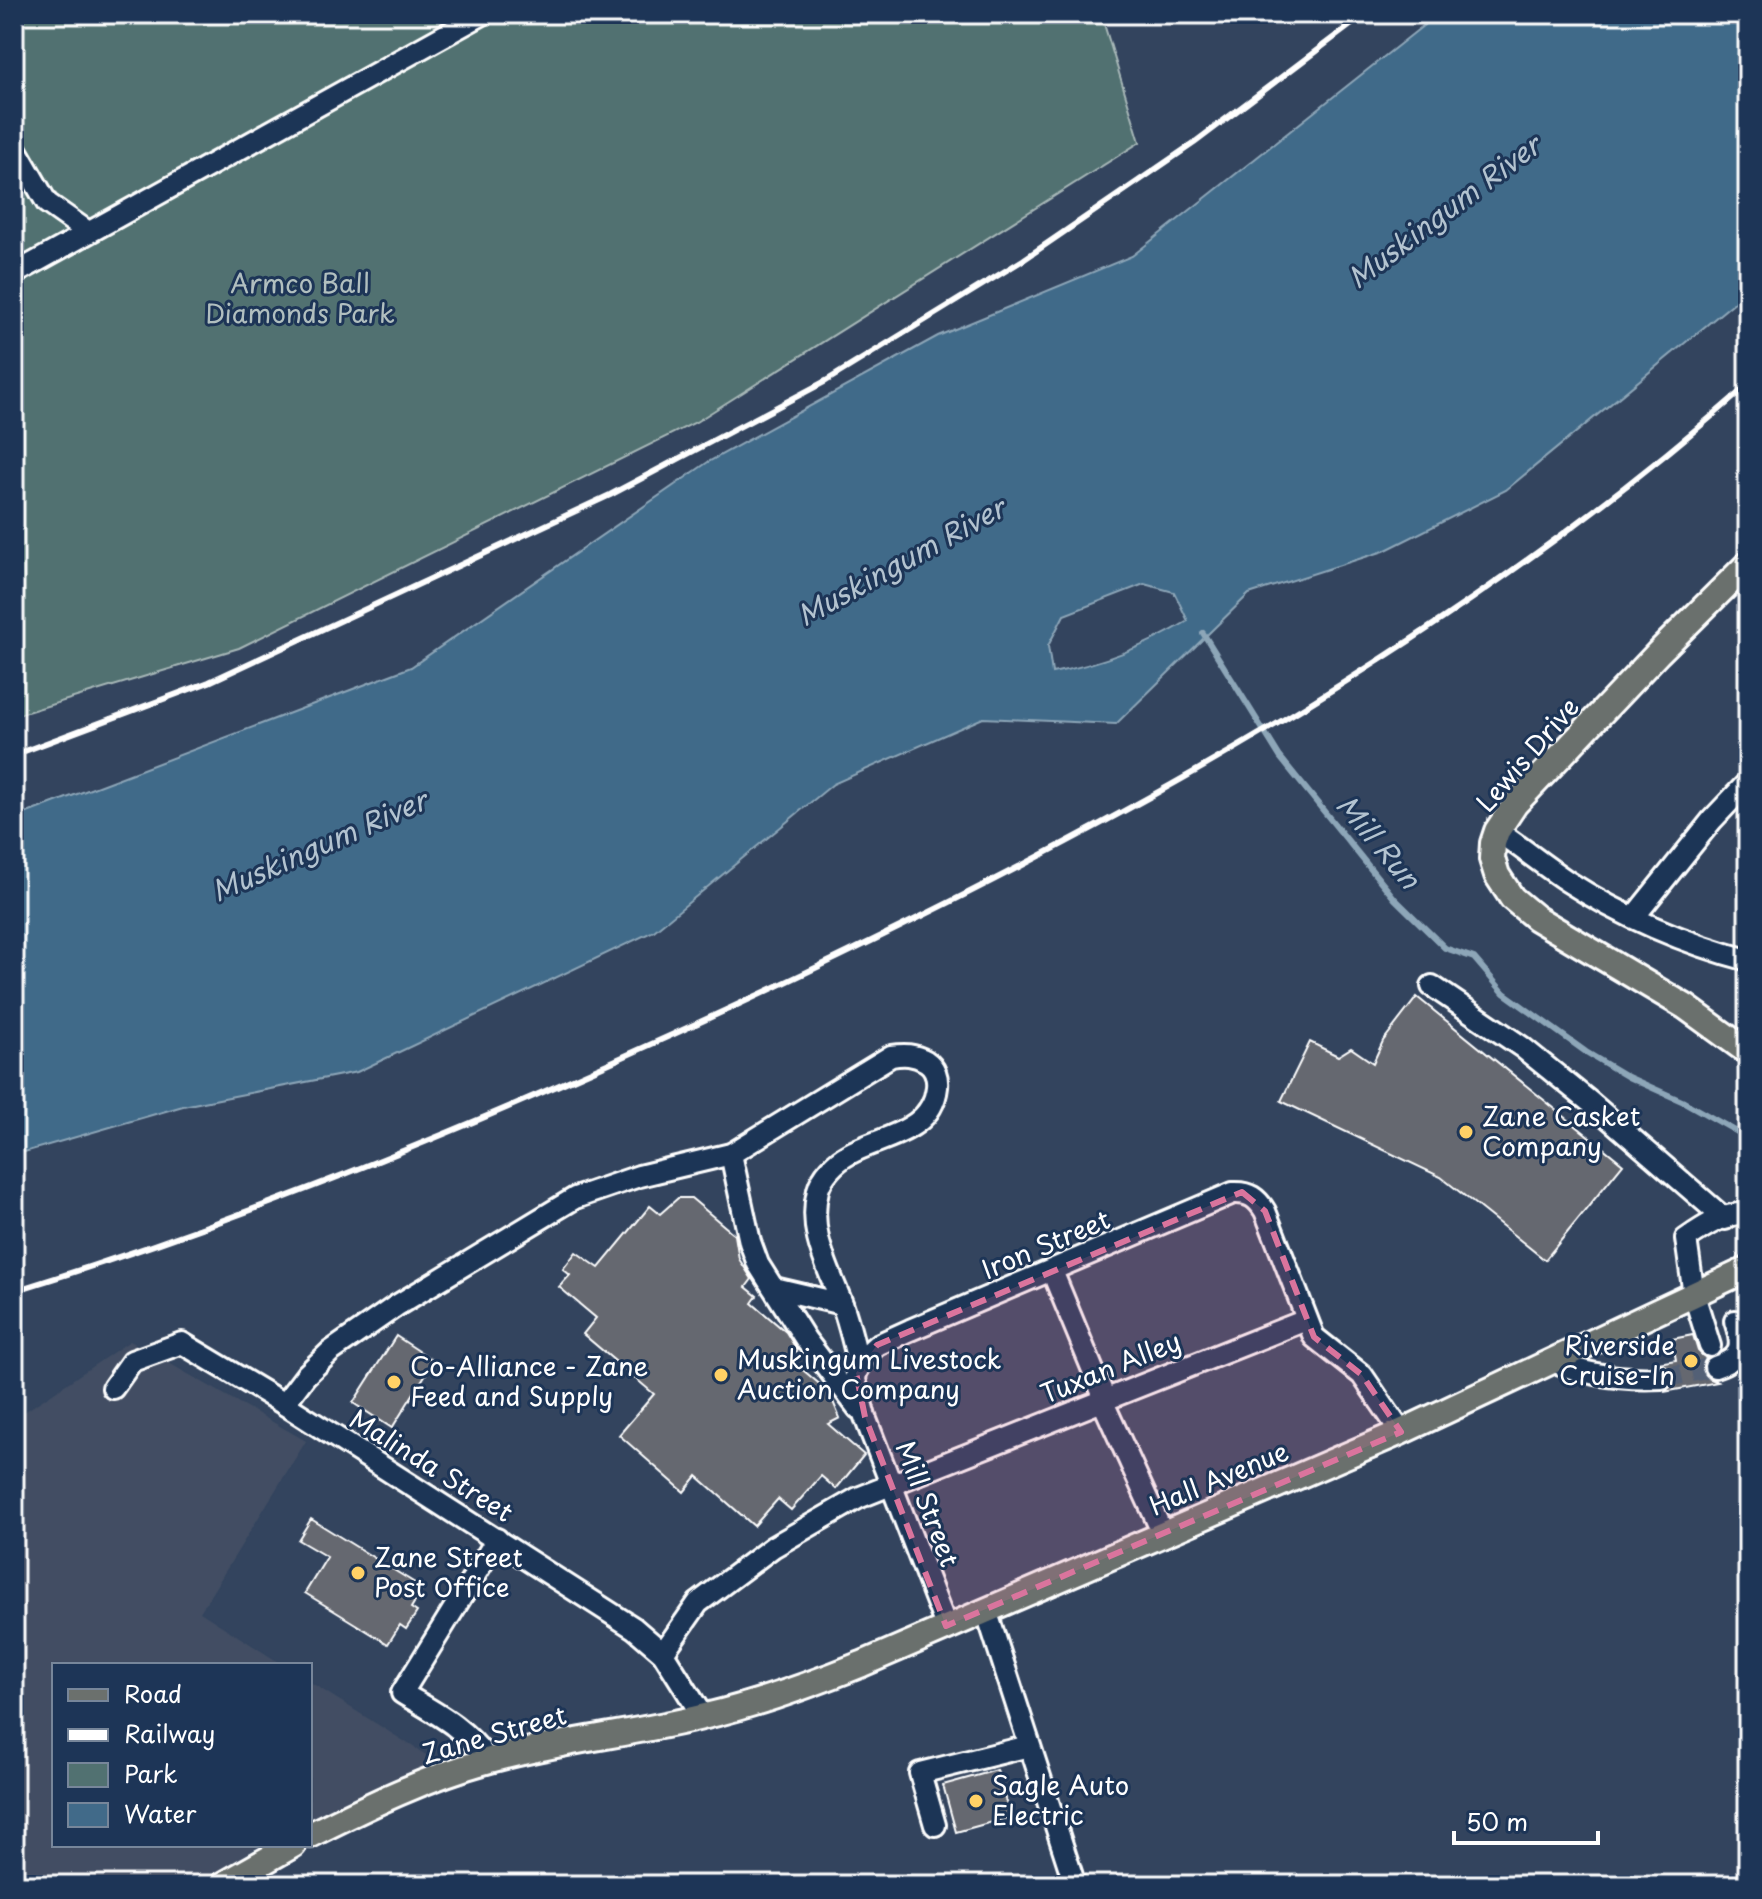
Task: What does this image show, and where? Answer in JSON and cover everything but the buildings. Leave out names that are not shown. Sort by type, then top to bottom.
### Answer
[{"type":"main road","name":"Lewis Drive","points":[[1748,564],[1536,780],[1497,831],[1492,859],[1497,875],[1512,898],[1536,918],[1686,1007],[1748,1052]]},
{"type":"main road","name":"Hall Avenue","points":[[703,1717],[782,1696],[862,1664],[1401,1432],[1748,1269]]},
{"type":"main road","name":"Zane Street","points":[[312,1834],[397,1792],[488,1760],[568,1741],[703,1717]]},
{"type":"main road","points":[[223,1885],[290,1847]]},
{"type":"street","points":[[14,274],[483,14]]},
{"type":"street","points":[[14,146],[47,203],[88,232]]},
{"type":"street","points":[[1634,917],[1712,820],[1748,782]]},
{"type":"street","points":[[1497,831],[1565,880],[1634,917],[1664,931],[1748,960]]},
{"type":"street","points":[[1432,986],[1522,1047],[1725,1219]]},
{"type":"street","name":"Mill Street","points":[[731,1154],[891,1056],[905,1053],[930,1064],[936,1074],[934,1101],[924,1115],[903,1132],[850,1153],[827,1173],[819,1186],[814,1219],[816,1237],[863,1360],[855,1380],[865,1417],[946,1626]]},
{"type":"street","points":[[284,1404],[306,1375],[330,1352],[396,1306],[575,1198],[639,1176],[731,1154],[750,1242],[758,1264],[806,1340],[865,1417]]},
{"type":"street","name":"Iron Street","points":[[863,1360],[877,1345],[910,1330],[1233,1193],[1250,1194],[1265,1211],[1306,1320]]},
{"type":"street","points":[[1741,1320],[1707,1337],[1694,1295],[1686,1239],[1703,1227],[1739,1213],[1748,1214]]},
{"type":"street","points":[[1052,1271],[1163,1534]]},
{"type":"street","points":[[774,1288],[842,1304]]},
{"type":"street","points":[[1306,1320],[1314,1337],[1324,1348],[1362,1375],[1401,1432]]},
{"type":"street","name":"Tuxan Alley","points":[[663,1653],[698,1603],[773,1547],[836,1509],[1104,1398],[1306,1320]]},
{"type":"street","points":[[1715,1367],[1733,1361],[1739,1351],[1741,1320]]},
{"type":"street","name":"Malinda Street","points":[[113,1388],[132,1361],[182,1343],[284,1404],[609,1611],[663,1653],[703,1717]]},
{"type":"street","points":[[1553,1361],[1582,1373],[1662,1378]]},
{"type":"street","points":[[488,1760],[472,1738],[460,1728],[402,1693],[497,1539]]},
{"type":"street","points":[[986,1610],[1075,1885]]},
{"type":"street","points":[[935,1825],[920,1773],[1029,1746]]},
{"type":"highlighted area","points":[[1242,1192],[1265,1211],[1314,1337],[1362,1375],[1401,1432],[946,1626],[865,1417],[856,1373],[877,1345]]},
{"type":"shaded area","points":[[130,1341],[306,1441],[200,1612],[280,1663],[52,1663],[52,1847],[257,1847],[199,1885],[14,1885],[14,1416],[20,1415]]},
{"type":"shaded area","points":[[312,1683],[442,1765],[312,1820]]},
{"type":"green space","name":"Armco Ball Diamonds Park","points":[[14,14],[1101,14],[1140,142],[696,422],[239,648],[14,716]]},
{"type":"water","name":"Muskingum River","points":[[1438,14],[1748,14],[1748,291],[1506,490],[1384,551],[1249,594],[1116,724],[983,718],[833,784],[654,931],[357,1072],[183,1106],[14,1155],[14,818],[411,667],[708,462],[938,336],[1132,256]],"holes":[[[1144,584],[1174,592],[1188,621],[1122,653],[1052,673],[1048,646],[1064,615]]]},
{"type":"waterway","name":"Mill Run","points":[[1203,633],[1280,757],[1395,899],[1445,948],[1474,958],[1504,993],[1586,1052],[1748,1138]]},
{"type":"tunnel","points":[[1662,1378],[1715,1367]]},
{"type":"railway","points":[[14,755],[209,682],[610,495],[826,381],[1023,260],[1194,143],[1365,14]]},
{"type":"railway","points":[[14,1291],[205,1227],[489,1115],[767,991],[1026,863],[1153,795],[1402,646],[1521,564],[1637,478],[1748,385]]},
{"type":"place","name":"Zane Casket Company","points":[[1466,1132]]},
{"type":"place","name":"Riverside Cruise-In","points":[[1691,1361]]},
{"type":"place","name":"Muskingum Livestock Auction Company","points":[[721,1375]]},
{"type":"place","name":"Co-Alliance - Zane Feed and Supply","points":[[394,1382]]},
{"type":"place","name":"Zane Street Post Office","points":[[358,1573]]},
{"type":"place","name":"Sagle Auto Electric","points":[[976,1801]]}]
